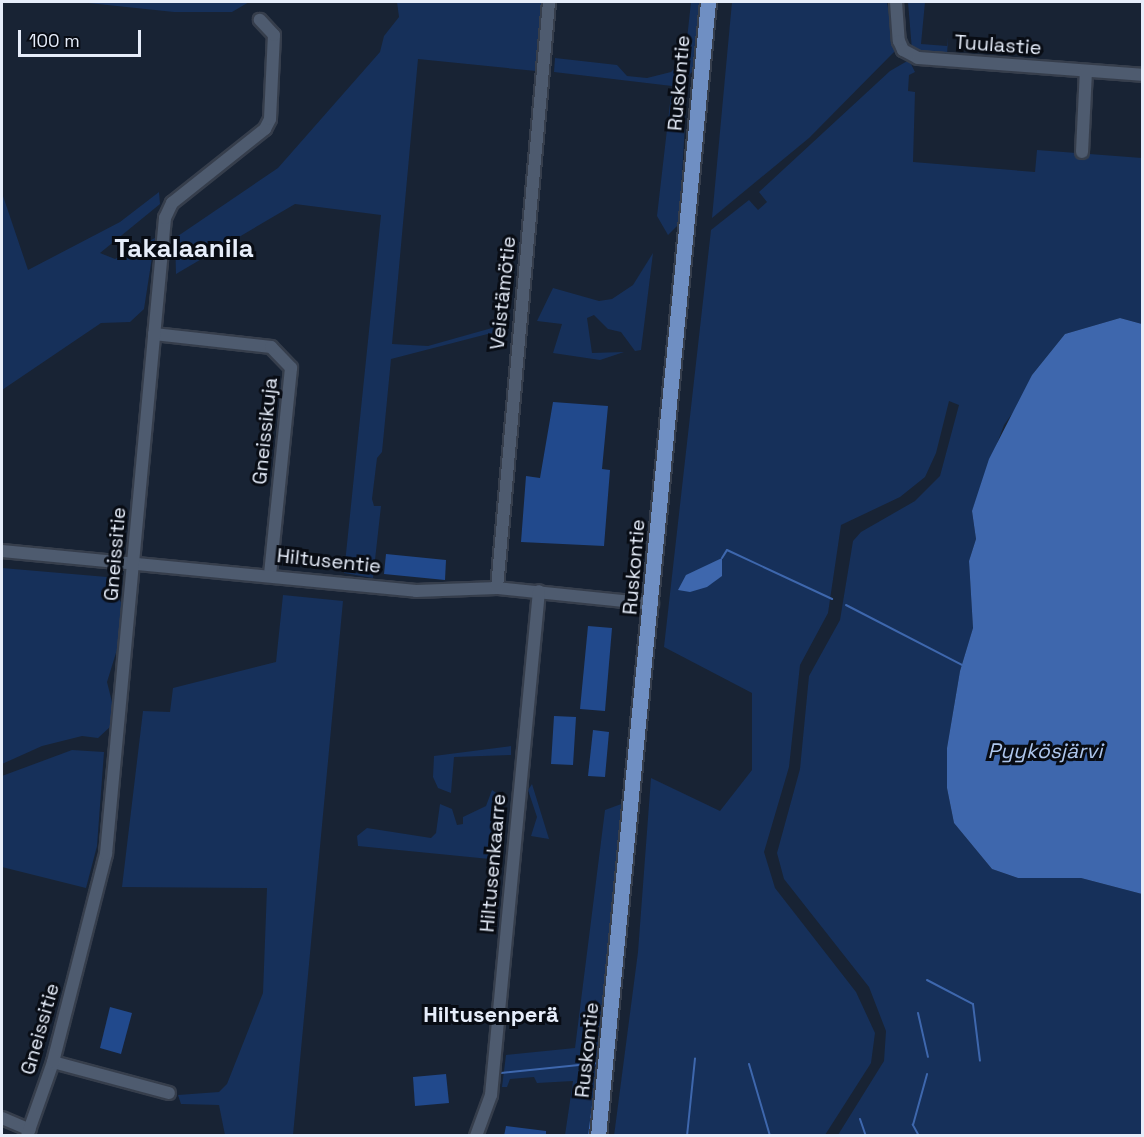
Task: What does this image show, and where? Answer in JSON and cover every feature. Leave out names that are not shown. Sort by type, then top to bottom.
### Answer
[{"type":"main road","name":"Ruskontie","points":[[598,1136],[652,604],[708,2]]},
{"type":"street","name":"Veistämötie","points":[[497,588],[549,2]]},
{"type":"street","name":"Tuulastie","points":[[896,2],[899,41],[903,50],[918,58],[1143,75]]},
{"type":"street","name":"Gneissitie","points":[[29,1133],[53,1062],[106,855],[165,218],[172,203],[265,129],[270,119],[274,35],[260,20]]},
{"type":"street","points":[[1082,152],[1086,70]]},
{"type":"street","name":"Gneissikuja","points":[[154,334],[271,347],[291,368],[270,574]]},
{"type":"street","name":"Hiltusentie","points":[[2,551],[270,574],[416,591],[497,588],[652,604]]},
{"type":"street","name":"Hiltusenkaarre","points":[[476,1136],[491,1095],[539,591]]},
{"type":"street","points":[[53,1062],[169,1093]]},
{"type":"street","points":[[2,1118],[29,1133]]},
{"type":"shaded area","points":[[79,2],[249,2],[232,12],[174,12]]},
{"type":"shaded area","points":[[397,2],[542,2],[536,71],[418,59],[392,344],[428,346],[499,326],[503,330],[391,359],[382,452],[377,458],[372,499],[374,506],[381,506],[373,578],[344,573],[381,215],[295,204],[176,274],[175,238],[278,168],[380,52],[384,36],[399,17]]},
{"type":"shaded area","points":[[691,2],[700,2],[694,70],[688,76],[679,224],[668,235],[657,216],[672,86],[554,72],[555,58],[617,65],[627,76],[647,78],[671,72],[685,58]]},
{"type":"shaded area","points":[[732,2],[887,2],[895,51],[809,138],[712,218]]},
{"type":"shaded area","points":[[908,2],[925,2],[921,44],[947,46],[948,37],[947,56],[912,50]]},
{"type":"shaded area","points":[[909,60],[915,72],[909,75],[908,91],[915,92],[913,162],[1035,172],[1037,150],[1142,158],[1142,324],[1120,318],[1065,334],[1032,375],[1024,397],[1004,425],[972,511],[976,539],[969,561],[973,628],[960,671],[947,748],[947,788],[954,823],[992,869],[1018,878],[1081,878],[1142,894],[1142,1135],[838,1135],[884,1061],[886,1031],[869,987],[784,879],[777,853],[800,769],[809,676],[840,620],[853,541],[861,532],[915,501],[940,476],[959,405],[949,401],[936,453],[925,477],[900,497],[841,525],[828,613],[800,665],[789,767],[764,852],[775,888],[856,992],[875,1033],[871,1063],[825,1135],[614,1136],[638,952],[651,778],[720,811],[752,770],[752,693],[664,647],[711,230],[749,200],[758,210],[767,202],[759,192],[890,71]]},
{"type":"shaded area","points":[[159,192],[160,204],[100,253],[115,259],[155,238],[144,309],[130,322],[101,323],[2,390],[2,193],[28,270],[120,222]]},
{"type":"shaded area","points":[[653,253],[641,350],[635,351],[621,332],[608,329],[594,315],[587,318],[592,353],[624,352],[600,360],[553,353],[562,324],[537,321],[553,288],[599,301],[612,299],[633,285]]},
{"type":"shaded area","points":[[2,568],[107,577],[123,606],[119,643],[107,682],[114,710],[111,726],[98,738],[82,736],[42,746],[2,764]]},
{"type":"shaded area","points":[[283,595],[343,601],[293,1135],[225,1135],[219,1105],[181,1104],[178,1095],[219,1092],[227,1084],[263,993],[267,888],[122,887],[143,711],[170,712],[173,688],[276,662]]},
{"type":"shaded area","points":[[511,746],[511,755],[454,757],[451,793],[438,788],[433,777],[434,756]]},
{"type":"shaded area","points":[[72,750],[104,752],[97,846],[86,888],[2,867],[2,776]]},
{"type":"shaded area","points":[[532,784],[549,839],[531,836],[537,817],[528,790]]},
{"type":"shaded area","points":[[492,790],[504,798],[505,811],[494,809],[497,829],[504,830],[500,860],[358,846],[357,836],[367,828],[431,838],[436,833],[440,804],[452,809],[457,825],[463,824],[463,817],[486,806]]},
{"type":"shaded area","points":[[624,803],[593,1135],[565,1135],[573,1081],[537,1083],[534,1077],[510,1079],[507,1087],[502,1087],[506,1055],[575,1048],[605,810]]},
{"type":"water","name":"Pyykösjärvi","points":[[1120,318],[1142,324],[1142,894],[1081,878],[1018,878],[992,869],[954,823],[947,788],[947,748],[960,671],[973,628],[969,561],[976,539],[972,511],[989,459],[1032,375],[1065,334]]},
{"type":"water","points":[[722,558],[722,576],[707,587],[690,592],[678,590],[686,575]]},
{"type":"building","points":[[553,402],[608,406],[602,469],[610,470],[604,546],[521,542],[526,476],[540,478]]},
{"type":"building","points":[[386,554],[446,560],[445,580],[384,574]]},
{"type":"building","points":[[588,626],[612,628],[605,711],[580,709]]},
{"type":"building","points":[[554,716],[576,717],[573,765],[551,764]]},
{"type":"building","points":[[593,730],[609,732],[605,777],[588,776]]},
{"type":"building","points":[[110,1007],[132,1013],[121,1054],[100,1048]]},
{"type":"building","points":[[446,1074],[449,1103],[415,1106],[413,1077]]},
{"type":"building","points":[[506,1126],[546,1131],[546,1136],[504,1136]]},
{"type":"waterway","points":[[722,558],[727,550],[832,599]]},
{"type":"waterway","points":[[846,605],[962,665]]},
{"type":"waterway","points":[[927,980],[973,1004],[980,1061]]},
{"type":"waterway","points":[[918,1013],[928,1057]]},
{"type":"waterway","points":[[687,1136],[695,1058]]},
{"type":"waterway","points":[[501,1073],[598,1063]]},
{"type":"waterway","points":[[749,1064],[770,1136]]},
{"type":"waterway","points":[[919,1136],[913,1125],[927,1074]]},
{"type":"waterway","points":[[589,1136],[595,1090]]},
{"type":"waterway","points":[[860,1119],[866,1136]]},
{"type":"district","name":"Takalaanila","points":[[184,249]]},
{"type":"district","name":"Hiltusenperä","points":[[491,1015]]}]
